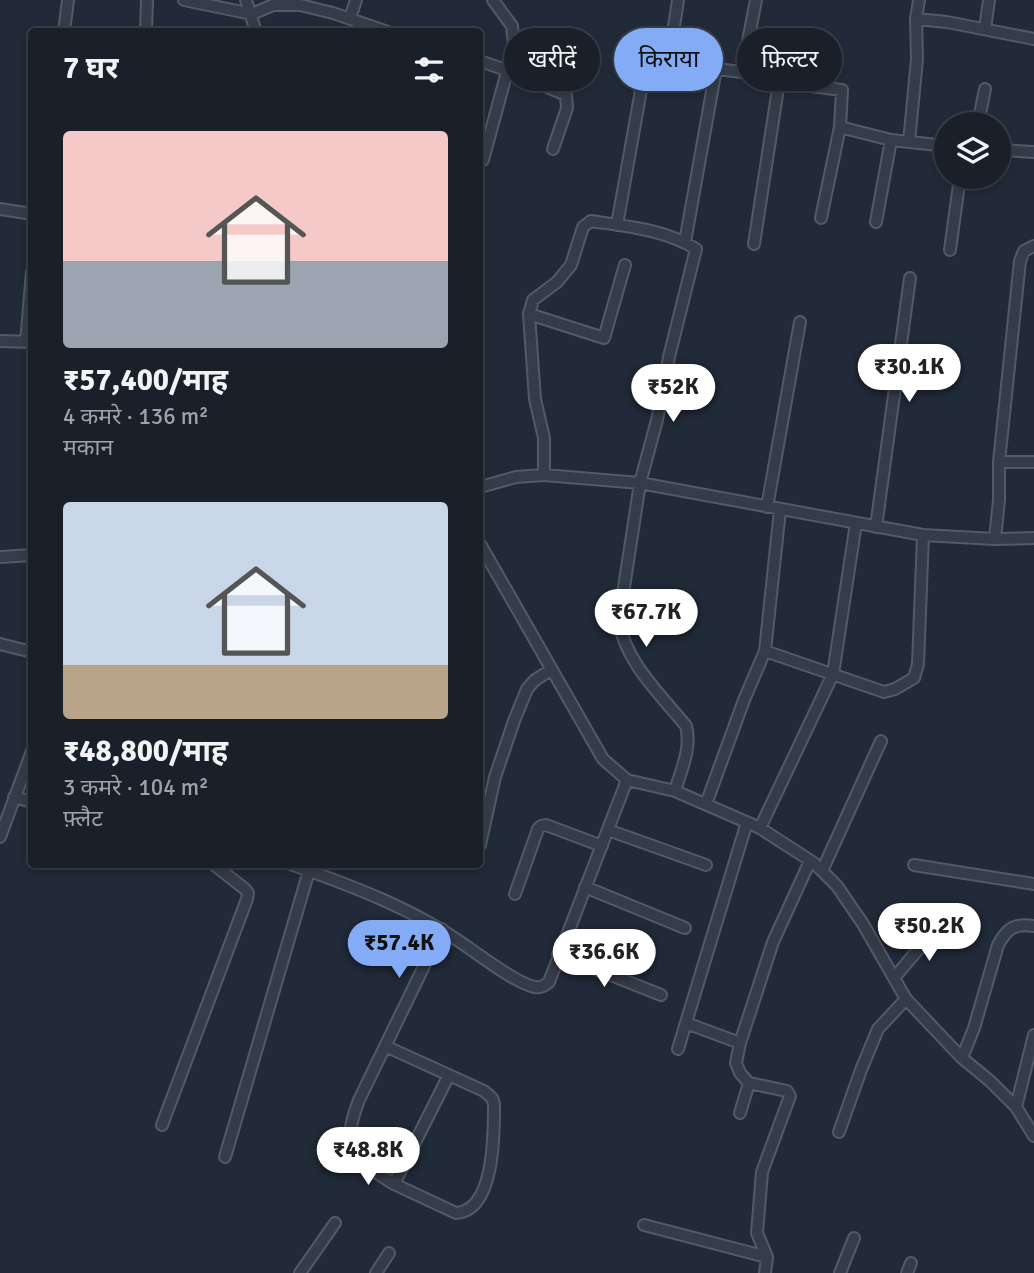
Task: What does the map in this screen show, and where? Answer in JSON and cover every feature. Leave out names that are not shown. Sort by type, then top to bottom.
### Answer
[{"type":"street","points":[[64,28],[68,0]]},
{"type":"street","points":[[146,0],[146,28]]},
{"type":"street","points":[[184,0],[252,13],[273,2],[300,5],[376,28]]},
{"type":"street","points":[[246,0],[255,28]]},
{"type":"street","points":[[350,18],[356,0]]},
{"type":"street","points":[[493,0],[512,28]]},
{"type":"street","points":[[674,28],[678,0]]},
{"type":"street","points":[[751,28],[756,0]]},
{"type":"street","points":[[909,142],[917,59],[916,19],[919,0]]},
{"type":"street","points":[[985,29],[989,0]]},
{"type":"street","points":[[916,19],[1034,38]]},
{"type":"street","points":[[483,62],[504,69]]},
{"type":"street","points":[[484,160],[504,89]]},
{"type":"street","points":[[980,112],[985,89]]},
{"type":"street","points":[[554,149],[567,108],[566,95],[556,91]]},
{"type":"street","points":[[617,225],[641,91]]},
{"type":"street","points":[[685,242],[712,91]]},
{"type":"street","points":[[754,244],[778,91]]},
{"type":"street","points":[[821,218],[840,127],[842,91]]},
{"type":"street","points":[[840,127],[891,140],[934,145]]},
{"type":"street","points":[[876,222],[891,140]]},
{"type":"street","points":[[1011,151],[1034,152]]},
{"type":"street","points":[[950,250],[958,189]]},
{"type":"street","points":[[0,209],[28,213]]},
{"type":"street","points":[[544,475],[544,438],[535,399],[529,313],[533,300],[557,282],[572,265],[583,227],[591,221],[685,242],[696,248],[640,483],[619,620],[621,637],[636,663],[685,726],[689,737],[675,791]]},
{"type":"street","points":[[995,540],[999,462],[1020,261],[1024,251],[1034,246]]},
{"type":"street","points":[[529,313],[604,338],[625,265]]},
{"type":"street","points":[[876,527],[910,278]]},
{"type":"street","points":[[768,507],[800,322]]},
{"type":"street","points":[[0,341],[28,342]]},
{"type":"street","points":[[999,462],[1034,462]]},
{"type":"street","points":[[483,486],[516,477],[544,475],[640,483],[923,535],[995,540],[1034,538]]},
{"type":"street","points":[[706,804],[765,651],[780,510]]},
{"type":"street","points":[[760,828],[833,674],[856,523]]},
{"type":"street","points":[[765,651],[884,692],[914,678],[918,664],[923,535]]},
{"type":"street","points":[[483,549],[603,759],[627,780],[675,791],[706,804],[760,828],[810,860],[837,886],[863,924],[906,999],[962,1058],[990,1080],[1016,1107],[1034,1136]]},
{"type":"street","points":[[0,556],[28,555]]},
{"type":"street","points":[[0,645],[28,651]]},
{"type":"street","points":[[483,831],[495,777],[527,689],[551,670]]},
{"type":"street","points":[[822,871],[881,741]]},
{"type":"street","points":[[0,837],[28,762]]},
{"type":"street","points":[[225,1157],[310,868],[442,929],[485,959],[537,988],[549,982],[627,780]]},
{"type":"street","points":[[15,797],[28,801]]},
{"type":"street","points":[[678,1049],[747,822]]},
{"type":"street","points":[[515,894],[541,826],[546,825],[602,846]]},
{"type":"street","points":[[608,830],[706,865]]},
{"type":"street","points":[[765,1273],[766,1257],[757,1233],[762,1172],[790,1097],[787,1091],[749,1083],[736,1063],[773,942],[810,860]]},
{"type":"street","points":[[914,865],[1034,884]]},
{"type":"street","points":[[162,1125],[247,899],[248,893],[245,889],[218,868]]},
{"type":"street","points":[[585,887],[685,928]]},
{"type":"street","points":[[962,1058],[974,1028],[998,945],[1005,932],[1021,924],[1034,926]]},
{"type":"street","points":[[894,978],[938,926]]},
{"type":"street","points":[[385,1046],[484,1091],[492,1098],[494,1118],[484,1191],[474,1206],[465,1212],[456,1213],[394,1184],[366,1167],[349,1139],[349,1124],[385,1046],[442,929]]},
{"type":"street","points":[[558,954],[661,995]]},
{"type":"street","points":[[839,1132],[864,1060],[878,1029],[906,999]]},
{"type":"street","points":[[686,1023],[740,1043]]},
{"type":"street","points":[[1016,1107],[1031,1057],[1034,1035]]},
{"type":"street","points":[[394,1184],[449,1075]]},
{"type":"street","points":[[740,1113],[749,1083]]},
{"type":"street","points":[[300,1273],[335,1223]]},
{"type":"street","points":[[644,1225],[766,1257]]},
{"type":"street","points":[[840,1273],[854,1238]]},
{"type":"street","points":[[376,1273],[389,1253]]}]
